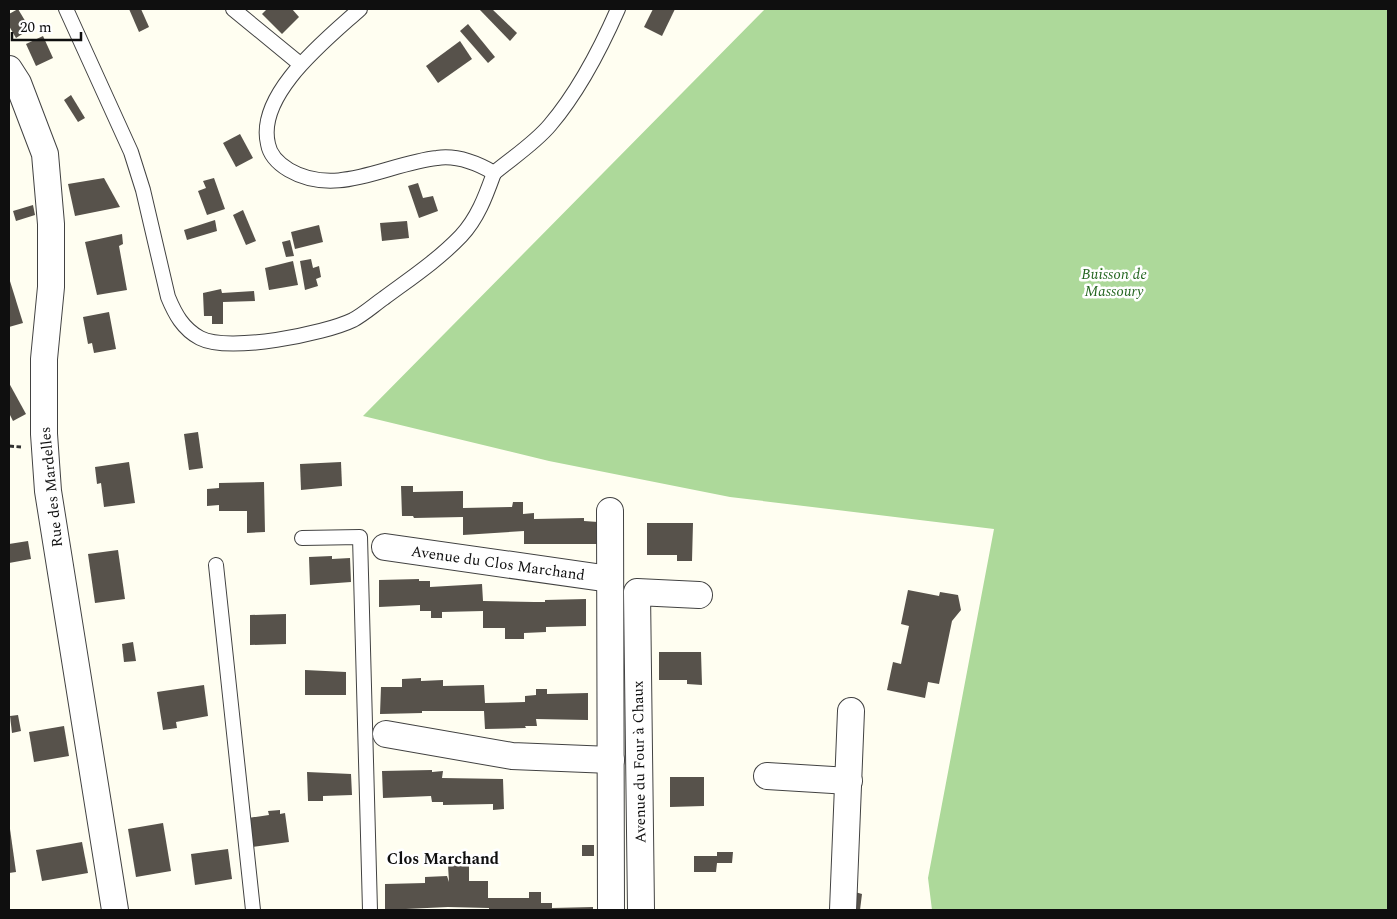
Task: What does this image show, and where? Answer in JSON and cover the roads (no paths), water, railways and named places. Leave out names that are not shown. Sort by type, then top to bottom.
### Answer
[{"type":"street","name":"Rue des Mardelles","points":[[12,79],[45,154],[51,224],[51,287],[44,359],[44,447],[48,491],[115,910]]},
{"type":"street","points":[[610,511],[611,910]]},
{"type":"street","name":"Avenue du Clos Marchand","points":[[385,546],[610,579]]},
{"type":"street","name":"Avenue du Four à Chaux","points":[[641,910],[636,614],[638,592],[699,595]]},
{"type":"street","points":[[843,910],[851,711]]},
{"type":"street","points":[[386,734],[512,756],[611,760]]},
{"type":"street","points":[[767,776],[849,780]]},
{"type":"lane","points":[[66,9],[131,152],[143,190],[168,298],[175,314],[186,328],[202,339],[241,343],[278,340],[316,332],[353,320],[437,260],[462,234],[481,208],[494,173],[549,126],[588,70],[602,46],[618,9]]},
{"type":"lane","points":[[233,9],[300,64]]},
{"type":"lane","points":[[360,9],[300,64],[283,89],[268,117],[265,134],[269,151],[281,165],[296,173],[320,180],[346,180],[438,158],[461,159],[478,164],[494,173]]},
{"type":"lane","points":[[302,538],[360,537],[370,910]]},
{"type":"lane","points":[[216,564],[253,910]]},
{"type":"district","name":"Clos Marchand","points":[[443,858]]},
{"type":"park label","name":"Buisson de Massoury","points":[[1114,282]]}]
